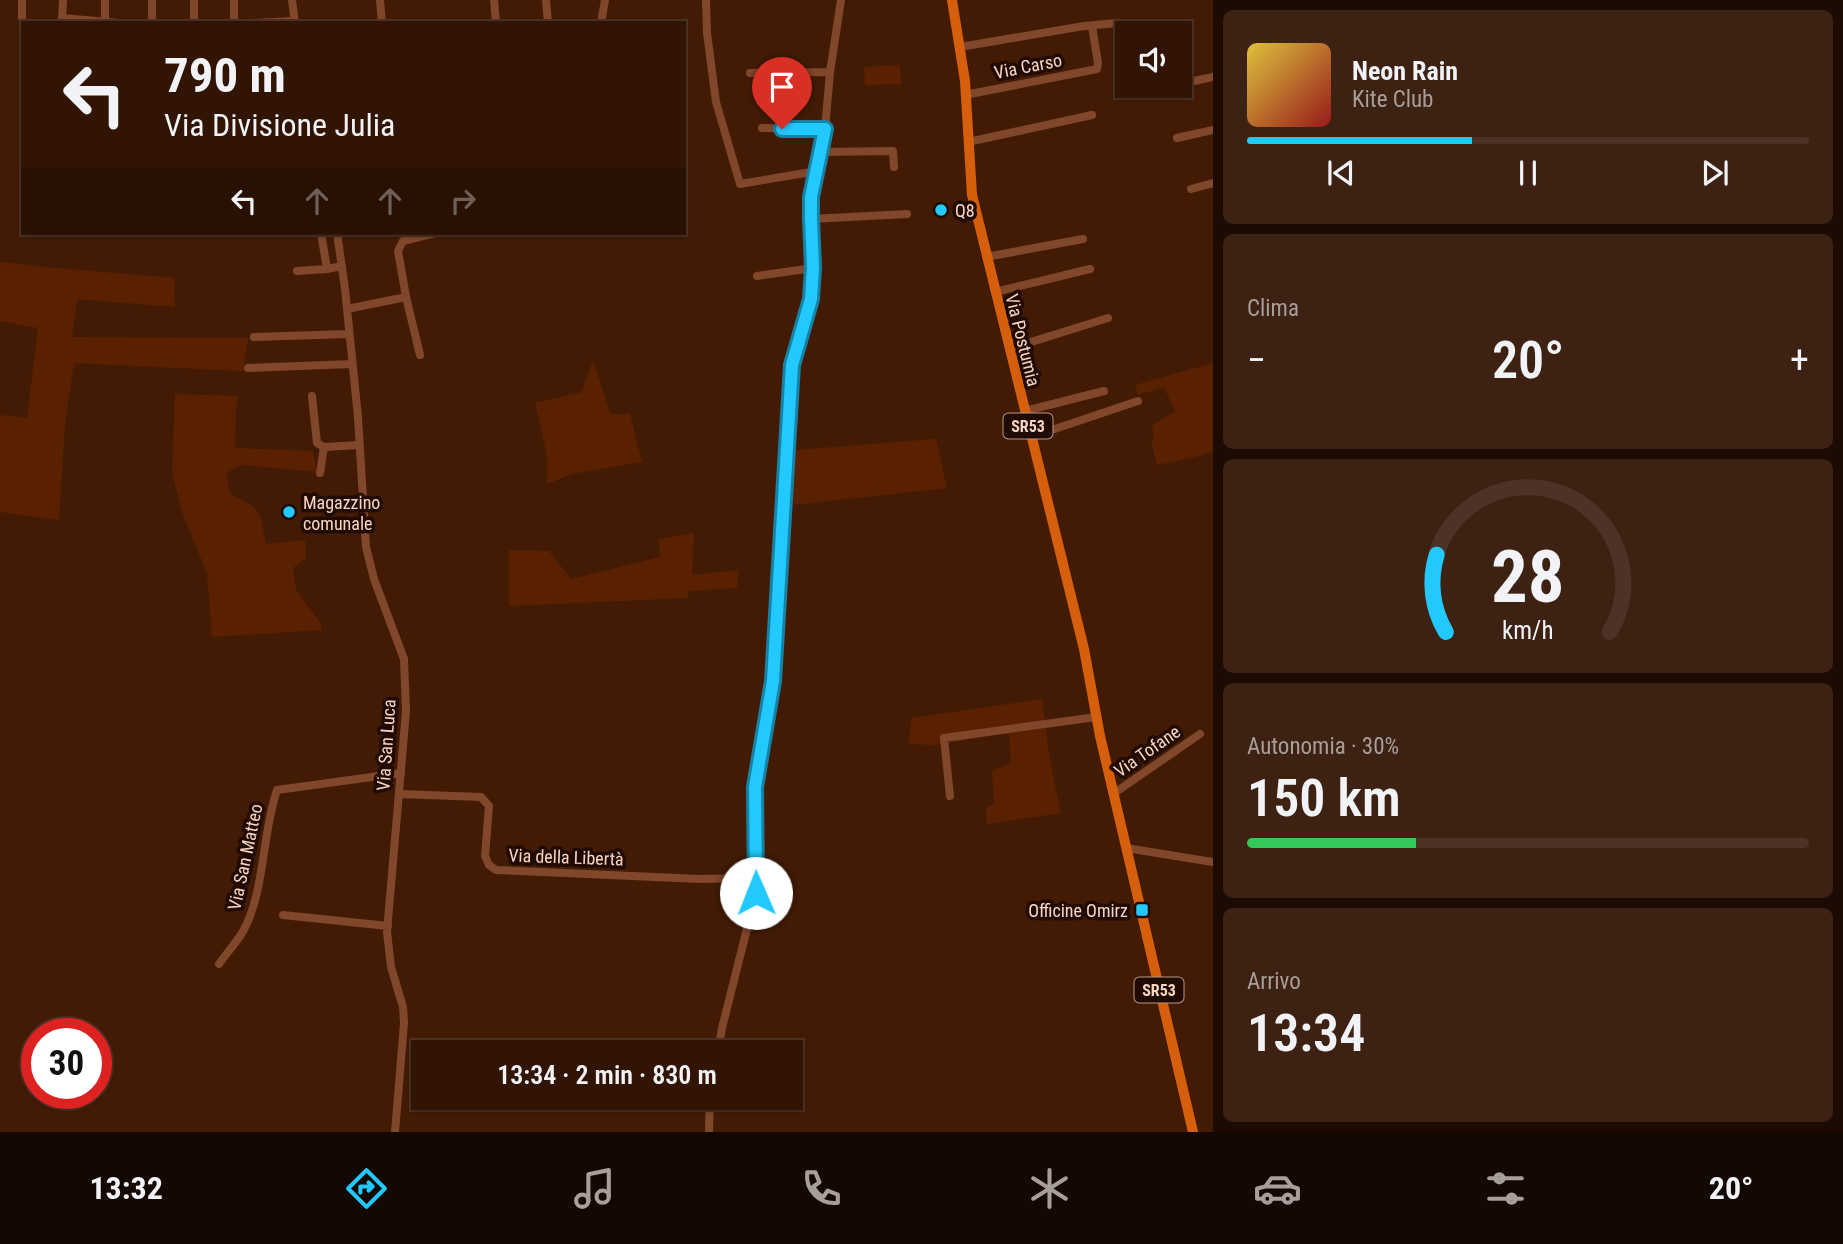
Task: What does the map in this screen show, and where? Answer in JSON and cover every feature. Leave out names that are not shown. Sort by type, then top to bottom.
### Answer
[{"type":"main road","name":"Via Postumia","points":[[952,0],[965,95],[972,195],[1084,649],[1096,717],[1126,848]]},
{"type":"main road","name":"SR53","points":[[1126,848],[1193,1132]]},
{"type":"street","points":[[22,0],[22,18]]},
{"type":"street","points":[[63,0],[62,18],[94,21]]},
{"type":"street","points":[[105,0],[105,21]]},
{"type":"street","points":[[152,0],[152,21]]},
{"type":"street","points":[[194,0],[194,21]]},
{"type":"street","points":[[234,0],[234,21]]},
{"type":"street","points":[[292,0],[295,21]]},
{"type":"street","points":[[380,0],[382,21]]},
{"type":"street","points":[[494,0],[496,21]]},
{"type":"street","points":[[546,0],[548,21]]},
{"type":"street","points":[[601,21],[605,0]]},
{"type":"street","points":[[706,0],[707,33],[716,102],[740,184],[817,172]]},
{"type":"street","points":[[720,1040],[756,893],[755,787],[773,681],[792,365],[809,307],[813,268],[811,197],[825,129],[841,0]]},
{"type":"street","points":[[960,47],[1115,23]]},
{"type":"street","name":"Via Carso","points":[[965,95],[1097,69],[1092,26]]},
{"type":"street","points":[[750,73],[830,72]]},
{"type":"street","points":[[1192,81],[1213,77]]},
{"type":"street","points":[[968,142],[1092,116]]},
{"type":"street","points":[[762,128],[825,129]]},
{"type":"street","points":[[1177,138],[1213,130]]},
{"type":"street","points":[[821,152],[893,150],[894,167]]},
{"type":"street","points":[[1191,189],[1213,183]]},
{"type":"street","points":[[811,219],[906,214]]},
{"type":"street","points":[[321,235],[327,269]]},
{"type":"street","name":"Via San Luca","points":[[337,235],[347,309],[369,563],[404,659],[406,711],[387,926],[391,967],[404,1023],[395,1132]]},
{"type":"street","points":[[420,355],[398,251],[403,241],[427,235]]},
{"type":"street","points":[[986,257],[1083,239]]},
{"type":"street","points":[[298,271],[342,267]]},
{"type":"street","points":[[757,276],[813,268]]},
{"type":"street","points":[[995,292],[1090,269]]},
{"type":"street","points":[[347,309],[406,297]]},
{"type":"street","points":[[1009,349],[1108,318]]},
{"type":"street","points":[[254,337],[349,334]]},
{"type":"street","points":[[248,368],[352,364]]},
{"type":"street","points":[[1024,411],[1104,391]]},
{"type":"street","points":[[312,396],[317,443],[324,447],[360,445]]},
{"type":"street","points":[[1031,437],[1139,401]]},
{"type":"street","points":[[320,473],[324,447]]},
{"type":"street","points":[[950,796],[944,738],[1096,717]]},
{"type":"street","name":"Via Tofane","points":[[1113,794],[1200,734]]},
{"type":"street","name":"Via San Matteo","points":[[219,964],[243,932],[253,904],[277,790],[401,773]]},
{"type":"street","name":"Via della Libertà","points":[[399,794],[481,797],[489,806],[485,856],[489,865],[496,870],[700,879],[756,878]]},
{"type":"street","points":[[1126,848],[1213,862]]},
{"type":"street","points":[[283,915],[387,926]]},
{"type":"street","points":[[709,1132],[710,1110]]},
{"type":"shaded area","points":[[900,65],[901,84],[865,85],[864,67]]},
{"type":"shaded area","points":[[0,262],[174,278],[175,307],[77,299],[72,337],[248,338],[243,371],[74,363],[65,424],[59,520],[0,512],[0,415],[27,418],[38,328],[0,321]]},
{"type":"shaded area","points":[[593,360],[610,413],[630,413],[642,462],[572,474],[547,484],[547,456],[535,403],[582,392]]},
{"type":"shaded area","points":[[1213,363],[1213,451],[1157,465],[1151,442],[1154,441],[1152,426],[1175,411],[1164,387],[1138,395],[1135,385]]},
{"type":"shaded area","points":[[175,394],[238,396],[235,448],[313,451],[317,472],[242,465],[226,473],[230,494],[258,512],[266,544],[305,540],[306,558],[293,568],[296,590],[321,624],[322,630],[212,637],[207,573],[184,518],[172,474]]},
{"type":"shaded area","points":[[936,439],[947,488],[792,505],[794,450]]},
{"type":"shaded area","points":[[694,533],[692,575],[738,570],[737,588],[689,591],[687,598],[509,606],[509,550],[549,551],[571,579],[661,557],[658,539]]},
{"type":"shaded area","points":[[1042,699],[1050,761],[1061,813],[987,824],[986,809],[994,803],[992,771],[1011,763],[1009,733],[935,745],[908,744],[912,718]]},
{"type":"place","name":"Q8","points":[[941,210]]},
{"type":"place","name":"Magazzino comunale","points":[[289,512]]},
{"type":"place","name":"Officine Omirz","points":[[1142,910]]},
{"type":"route","points":[[756,893],[755,787],[773,681],[792,365],[811,299],[811,197],[825,129],[782,129]]}]
